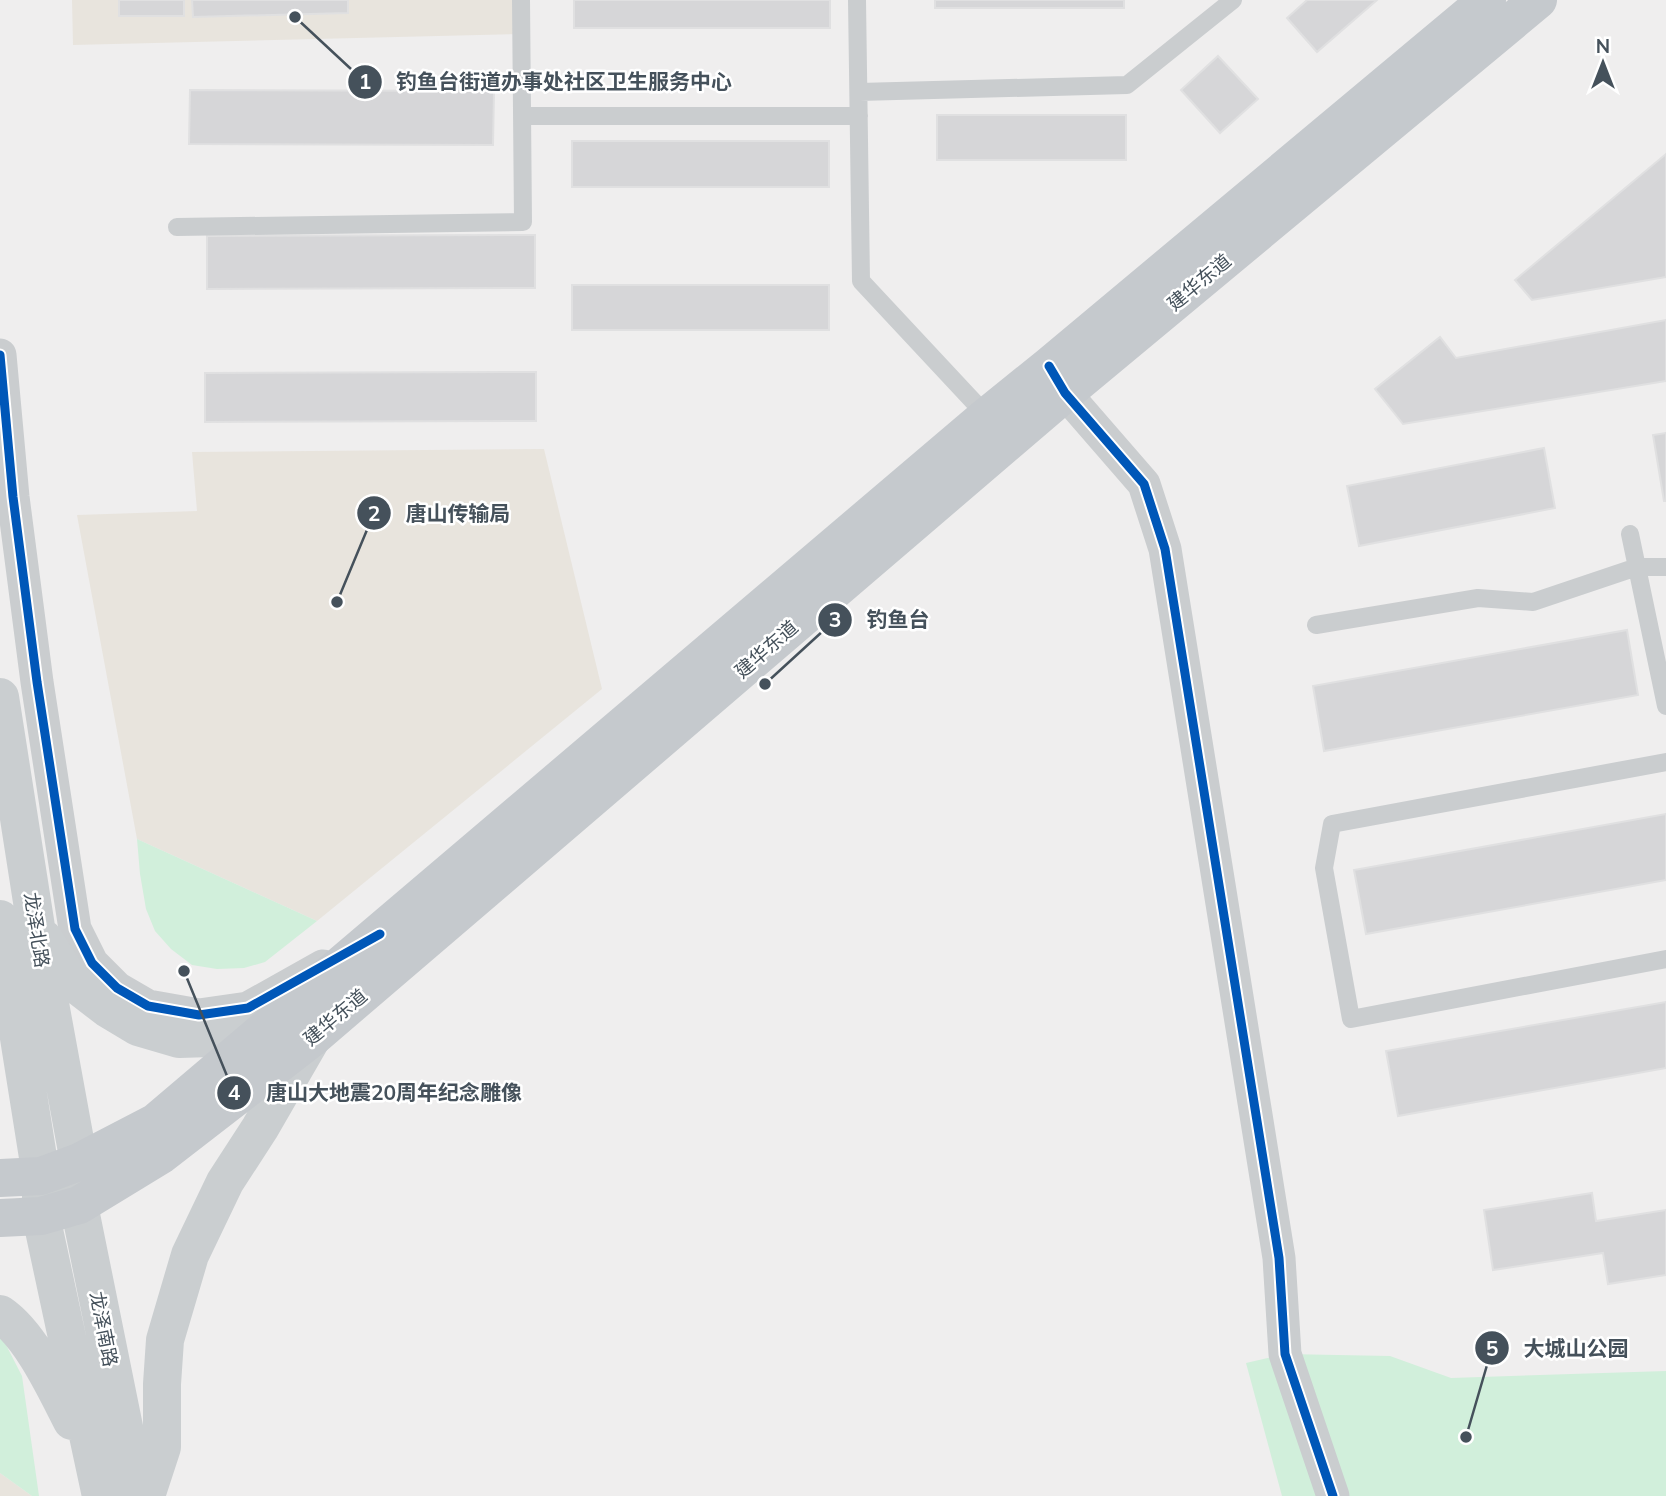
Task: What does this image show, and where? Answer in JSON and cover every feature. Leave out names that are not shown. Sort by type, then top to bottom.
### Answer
[{"type":"main road","name":"建华东道","points":[[0,1218],[41,1216],[79,1205],[161,1155],[312,1038],[1487,0]]},
{"type":"main road","name":"建华东道","points":[[0,1178],[41,1176],[79,1162],[156,1122],[987,416],[1057,379],[1538,0]]},
{"type":"main road","name":"龙泽北路","points":[[0,697],[41,1176]]},
{"type":"main road","points":[[18,923],[69,979],[108,1009],[138,1027],[179,1039],[211,1038],[248,1026],[306,992],[380,934]]},
{"type":"main road","name":"龙泽北路","points":[[18,923],[79,1162]]},
{"type":"main road","points":[[0,1011],[0,1031]]},
{"type":"main road","points":[[146,1496],[162,1447],[165,1340],[190,1255],[225,1182],[312,1038]]},
{"type":"main road","name":"龙泽南路","points":[[79,1162],[79,1205],[138,1496]]},
{"type":"main road","name":"龙泽南路","points":[[41,1176],[41,1216],[99,1496]]},
{"type":"main road","points":[[0,1314],[12,1322],[52,1383],[75,1428],[99,1496]]},
{"type":"street","points":[[0,355],[13,497],[37,681],[75,929],[92,962],[117,988],[148,1006],[199,1015],[248,1008],[380,934]]},
{"type":"street","points":[[1057,379],[1144,484],[1166,549],[1279,1258],[1285,1354],[1333,1496]]},
{"type":"lane","points":[[177,227],[523,222],[521,0]]},
{"type":"lane","points":[[857,0],[861,281],[987,416]]},
{"type":"lane","points":[[859,92],[1127,85],[1233,0]]},
{"type":"lane","points":[[522,116],[859,116]]},
{"type":"lane","points":[[1630,534],[1666,706]]},
{"type":"lane","points":[[1317,625],[1478,598],[1533,602],[1637,567],[1666,567]]},
{"type":"lane","points":[[1666,762],[1332,824],[1324,868],[1351,1019],[1666,959]]},
{"type":"shaded area","points":[[72,0],[517,0],[518,34],[73,45]]},
{"type":"shaded area","points":[[544,449],[602,689],[317,921],[137,839],[77,515],[197,511],[192,452]]},
{"type":"shaded area","points":[[0,1473],[32,1496],[0,1496]]},
{"type":"green space","points":[[137,839],[317,921],[265,962],[244,968],[217,969],[192,965],[171,949],[155,931],[146,909]]},
{"type":"green space","points":[[0,1337],[22,1376],[39,1496],[32,1496],[0,1473]]},
{"type":"green space","points":[[1285,1354],[1390,1356],[1451,1378],[1666,1371],[1666,1496],[1282,1496],[1246,1363]]},
{"type":"building","points":[[119,0],[184,0],[184,16],[119,16]]},
{"type":"building","points":[[192,0],[348,0],[348,13],[193,17]]},
{"type":"building","points":[[574,0],[830,0],[830,28],[574,28]]},
{"type":"building","points":[[935,0],[1124,0],[1124,8],[935,8]]},
{"type":"building","points":[[1307,0],[1377,0],[1317,52],[1287,18]]},
{"type":"building","points":[[1218,56],[1258,99],[1220,133],[1181,90]]},
{"type":"building","points":[[190,90],[494,91],[493,145],[189,144]]},
{"type":"building","points":[[937,115],[1126,115],[1126,160],[937,160]]},
{"type":"building","points":[[572,141],[829,141],[829,187],[572,187]]},
{"type":"building","points":[[1666,154],[1666,277],[1532,300],[1515,280]]},
{"type":"building","points":[[535,235],[535,288],[207,289],[207,236]]},
{"type":"building","points":[[572,285],[829,285],[829,330],[572,330]]},
{"type":"building","points":[[1666,320],[1666,381],[1403,424],[1375,389],[1440,337],[1456,358]]},
{"type":"building","points":[[536,372],[536,421],[205,422],[205,373]]},
{"type":"building","points":[[1666,433],[1666,501],[1664,501],[1653,435]]},
{"type":"building","points":[[1544,448],[1555,508],[1359,546],[1347,486]]},
{"type":"building","points":[[1627,630],[1638,695],[1324,751],[1313,686]]},
{"type":"building","points":[[1666,814],[1666,880],[1366,934],[1354,870]]},
{"type":"building","points":[[1666,1002],[1666,1068],[1398,1116],[1386,1051]]},
{"type":"building","points":[[1592,1193],[1596,1221],[1666,1210],[1666,1275],[1608,1284],[1603,1253],[1493,1270],[1484,1210]]},
{"type":"cycle path","points":[[0,355],[13,497],[37,682],[75,929],[92,963],[117,988],[148,1006],[199,1015],[248,1008],[380,934]]},
{"type":"cycle path","points":[[1049,366],[1065,393],[1144,484],[1165,549],[1279,1258],[1285,1354],[1333,1496]]},
{"type":"place","name":"钓鱼台街道办事处社区卫生服务中心","points":[[295,17]]},
{"type":"place","name":"唐山传输局","points":[[337,602]]},
{"type":"place","name":"钓鱼台","points":[[765,684]]},
{"type":"place","name":"唐山大地震20周年纪念雕像","points":[[184,971]]},
{"type":"place","name":"大城山公园","points":[[1466,1437]]}]
